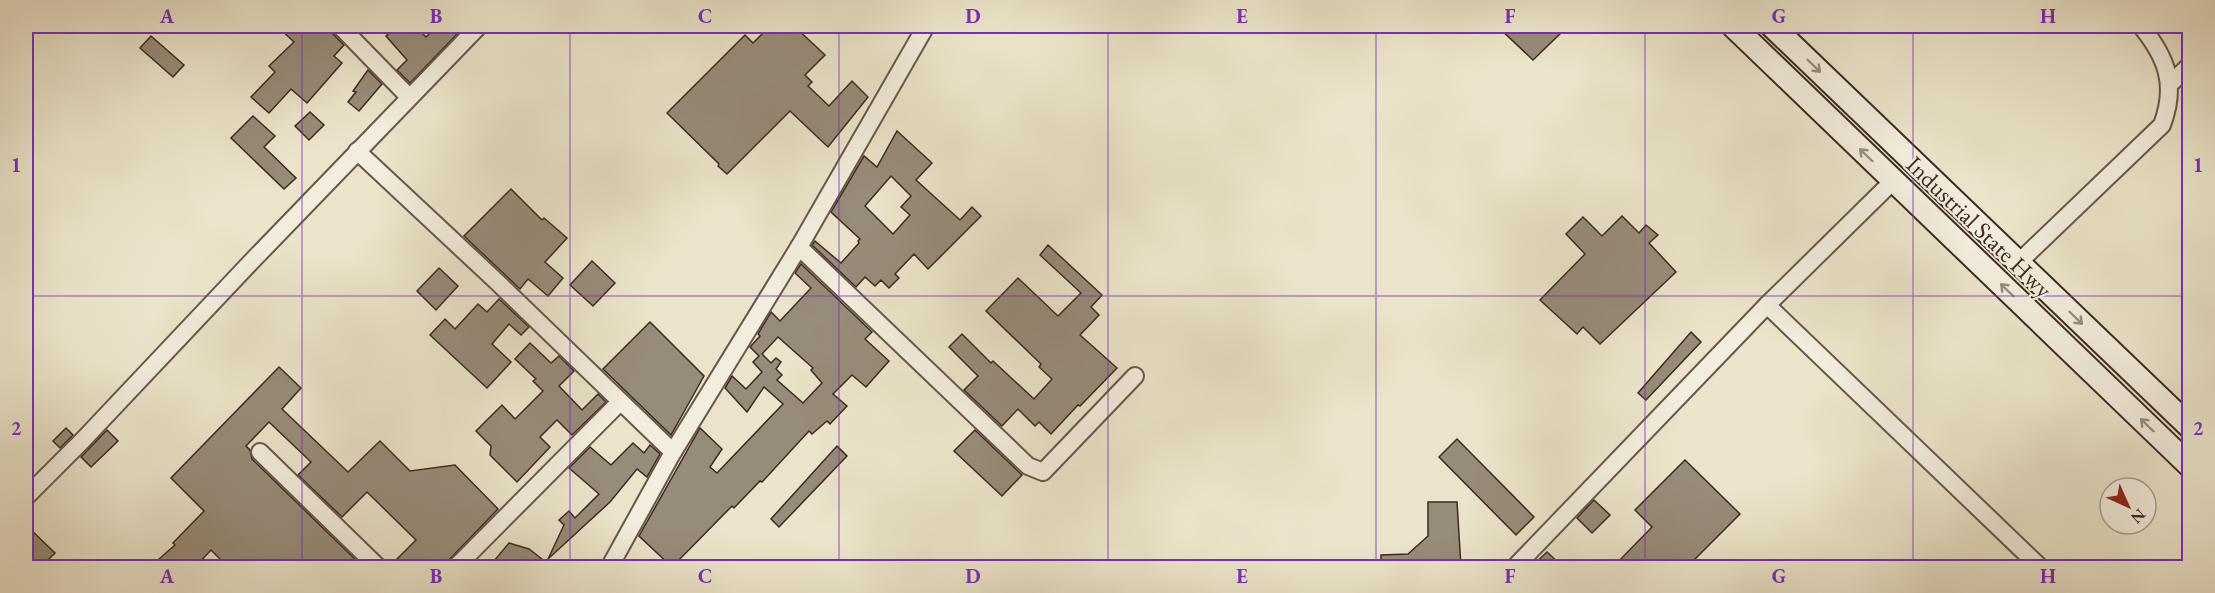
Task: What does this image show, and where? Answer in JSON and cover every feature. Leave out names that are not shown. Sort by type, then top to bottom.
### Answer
[{"type":"main road","name":"Industrial State Hwy","points":[[1732,26],[2190,466]]},
{"type":"main road","name":"Industrial State Hwy","points":[[1772,26],[2190,428]]},
{"type":"street","points":[[340,26],[409,97]]},
{"type":"street","points":[[26,497],[479,26]]},
{"type":"street","points":[[609,567],[673,452],[799,247],[926,26]]},
{"type":"street","points":[[2018,262],[2162,125],[2169,106],[2166,63],[2155,42],[2141,26]]},
{"type":"street","points":[[2169,85],[2190,64]]},
{"type":"street","points":[[357,152],[494,279],[673,452]]},
{"type":"street","points":[[1514,567],[1767,305],[1893,181]]},
{"type":"street","points":[[799,247],[1028,466],[1042,472],[1135,376]]},
{"type":"street","points":[[1767,305],[2041,567]]},
{"type":"street","points":[[455,567],[620,402]]},
{"type":"street","points":[[260,452],[379,567]]},
{"type":"building","points":[[277,26],[330,26],[332,33],[344,45],[334,56],[342,63],[307,103],[291,89],[269,113],[251,97],[275,72],[269,66],[294,42]]},
{"type":"building","points":[[397,26],[415,26],[426,37],[437,26],[452,26],[459,32],[410,83],[397,70],[407,60],[386,36]]},
{"type":"building","points":[[770,26],[794,26],[825,55],[805,75],[812,82],[808,86],[829,106],[852,81],[868,97],[828,147],[790,111],[727,174],[667,113],[745,35],[753,43]]},
{"type":"building","points":[[1497,26],[1554,26],[1561,33],[1533,60]]},
{"type":"building","points":[[151,36],[184,65],[173,77],[140,48]]},
{"type":"building","points":[[368,70],[382,84],[359,111],[348,102]]},
{"type":"building","points":[[310,112],[324,125],[309,140],[295,126]]},
{"type":"building","points":[[253,116],[275,136],[264,147],[296,178],[284,189],[231,138]]},
{"type":"building","points":[[897,131],[932,163],[916,180],[960,220],[972,207],[981,216],[928,269],[914,254],[895,274],[899,278],[889,288],[881,280],[875,286],[865,277],[856,287],[812,245],[815,241],[841,263],[859,243],[860,239],[831,212],[864,156],[877,167]],"holes":[[[891,176],[911,196],[901,207],[910,215],[893,234],[865,206]]]},
{"type":"building","points":[[511,189],[542,220],[544,218],[567,238],[545,262],[563,278],[548,296],[528,279],[520,289],[464,236]]},
{"type":"building","points":[[1622,216],[1639,233],[1646,225],[1658,235],[1649,243],[1676,272],[1600,344],[1583,327],[1577,334],[1540,300],[1585,254],[1566,234],[1583,217],[1602,236]]},
{"type":"building","points":[[1048,245],[1102,295],[1091,307],[1099,315],[1080,335],[1117,368],[1051,434],[1039,422],[1035,426],[1018,409],[1002,426],[964,390],[978,376],[949,347],[962,334],[991,363],[993,361],[1034,399],[1052,379],[1039,367],[1041,364],[986,311],[1018,278],[1058,316],[1081,293],[1040,255]]},
{"type":"building","points":[[592,261],[615,283],[593,306],[570,285]]},
{"type":"building","points":[[801,264],[872,332],[865,339],[889,361],[866,387],[852,375],[833,394],[847,406],[830,424],[827,421],[812,434],[809,431],[762,482],[760,481],[734,508],[732,506],[672,567],[639,536],[700,428],[722,449],[710,467],[717,473],[783,404],[764,387],[747,412],[725,388],[732,376],[746,389],[762,372],[753,362],[759,356],[750,347],[760,336],[758,334],[771,312],[780,321],[811,288],[795,273]],"holes":[[[778,337],[813,368],[811,370],[822,383],[803,403],[777,380],[782,375],[776,369],[781,362],[776,358],[771,363],[762,354]]]},
{"type":"building","points":[[439,268],[458,286],[436,310],[417,291]]},
{"type":"building","points":[[499,299],[529,327],[521,335],[509,324],[492,344],[511,362],[487,388],[430,335],[445,319],[455,329],[478,304],[487,312]]},
{"type":"building","points":[[650,322],[704,376],[671,435],[603,369]]},
{"type":"building","points":[[1691,332],[1701,342],[1646,400],[1638,393]]},
{"type":"building","points":[[530,343],[551,363],[559,356],[574,371],[559,386],[582,410],[598,394],[606,402],[572,435],[557,420],[540,437],[550,447],[517,482],[490,455],[491,446],[476,431],[502,405],[515,419],[543,391],[533,381],[536,379],[515,359]]},
{"type":"building","points":[[279,367],[301,388],[282,409],[348,472],[380,441],[410,471],[455,465],[498,509],[448,561],[445,567],[389,567],[416,540],[367,492],[342,517],[298,475],[311,462],[269,422],[246,446],[250,450],[252,459],[363,567],[228,567],[211,550],[195,567],[150,567],[175,545],[173,543],[204,511],[171,478]]},
{"type":"building","points":[[66,428],[73,435],[60,448],[53,441]]},
{"type":"building","points":[[107,430],[118,441],[91,467],[81,457]]},
{"type":"building","points":[[975,430],[1022,475],[1002,496],[954,451]]},
{"type":"building","points":[[1457,439],[1534,517],[1516,535],[1439,457]]},
{"type":"building","points":[[633,443],[644,453],[650,445],[660,454],[647,477],[637,469],[610,502],[548,559],[564,525],[559,520],[569,511],[575,518],[599,494],[569,468],[590,447],[611,465]]},
{"type":"building","points":[[837,446],[847,456],[779,527],[771,519]]},
{"type":"building","points":[[1685,460],[1740,514],[1687,567],[1613,567],[1652,527],[1635,510]]},
{"type":"building","points":[[1594,500],[1610,515],[1592,533],[1577,518]]},
{"type":"building","points":[[1428,502],[1457,502],[1461,567],[1381,567],[1381,555],[1408,554],[1428,536]]},
{"type":"building","points":[[26,525],[55,553],[41,567],[26,567]]},
{"type":"building","points":[[509,543],[529,549],[552,567],[500,567],[493,562]]},
{"type":"building","points":[[1547,552],[1563,567],[1531,567]]}]
